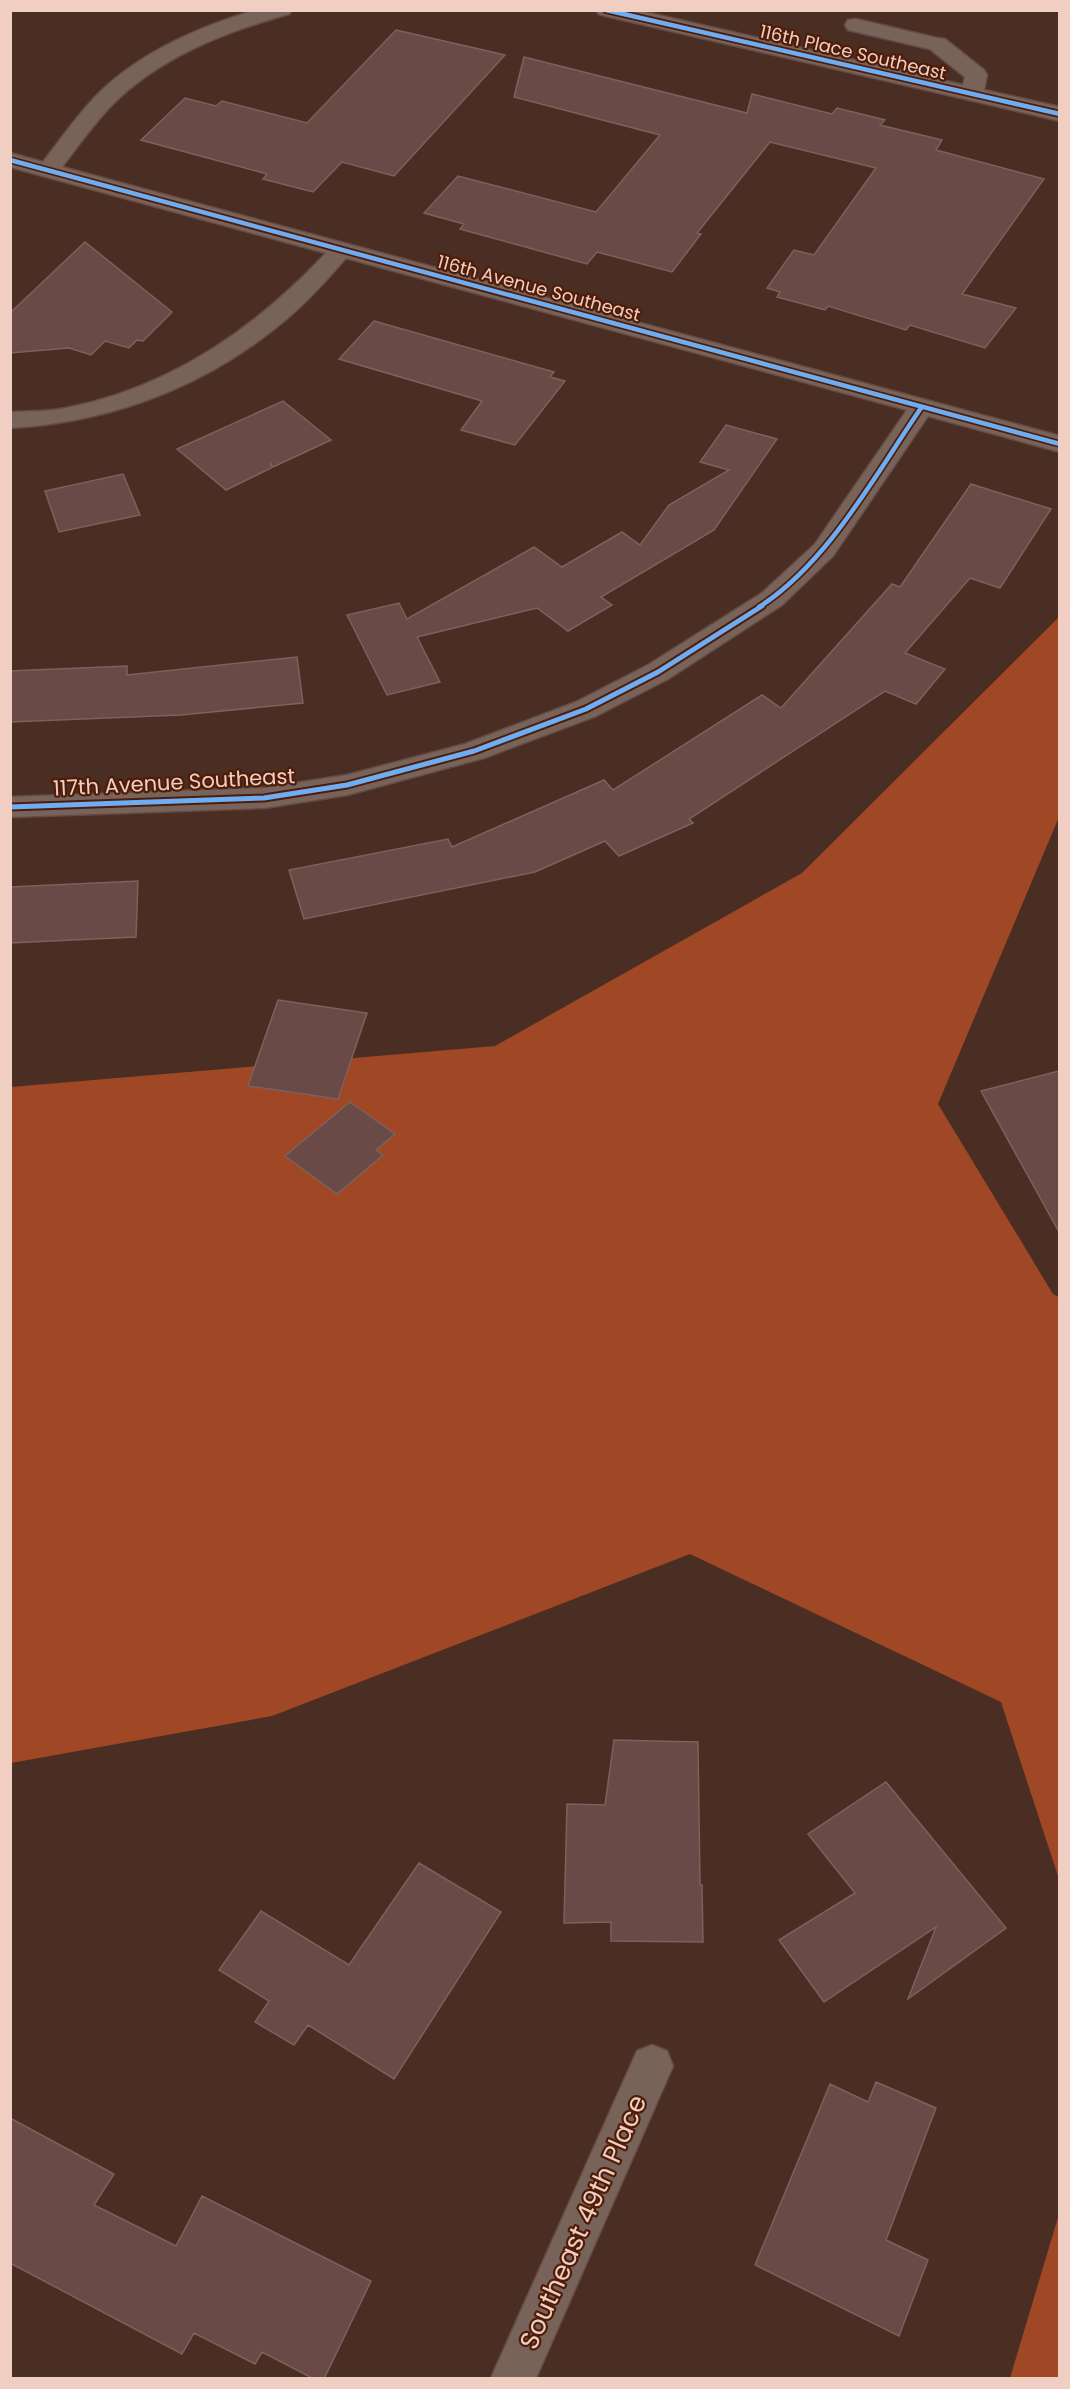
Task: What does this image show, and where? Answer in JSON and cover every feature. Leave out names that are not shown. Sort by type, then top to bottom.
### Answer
[{"type":"street","points":[[48,170],[111,93],[140,69],[216,32],[282,10]]},
{"type":"street","name":"116th Place Southeast","points":[[606,10],[1059,114]]},
{"type":"street","points":[[856,25],[937,44],[976,75],[972,94]]},
{"type":"street","name":"116th Avenue Southeast","points":[[10,160],[1059,444]]},
{"type":"street","points":[[10,420],[64,416],[135,398],[192,372],[238,345],[283,310],[342,249]]},
{"type":"street","name":"117th Avenue Southeast","points":[[10,807],[264,798],[347,785],[474,751],[586,709],[658,672],[772,599],[824,550],[921,408]]},
{"type":"street","name":"Southeast 49th Place","points":[[513,2379],[652,2066]]},
{"type":"shaded area","points":[[1059,617],[1059,817],[938,1104],[1053,1294],[1059,1297],[1059,1879],[1001,1702],[690,1554],[272,1716],[11,1763],[11,1087],[495,1046],[802,873]]},
{"type":"shaded area","points":[[1059,2214],[1059,2378],[1010,2378]]},
{"type":"building","points":[[396,30],[505,55],[394,176],[342,162],[313,192],[263,179],[267,174],[141,140],[185,98],[216,106],[222,101],[307,123]]},
{"type":"building","points":[[524,57],[747,113],[752,94],[832,114],[837,108],[885,120],[880,125],[942,140],[936,150],[1044,179],[962,294],[1016,308],[985,348],[910,325],[906,330],[828,306],[825,310],[777,297],[780,292],[767,288],[794,250],[814,255],[876,168],[770,142],[697,233],[701,234],[672,272],[597,252],[587,264],[460,229],[464,224],[424,213],[458,176],[596,212],[660,135],[514,97]]},
{"type":"building","points":[[85,242],[172,312],[143,341],[137,340],[129,348],[105,341],[91,355],[69,348],[10,353],[10,313]]},
{"type":"building","points":[[374,321],[554,372],[550,377],[565,381],[515,445],[461,430],[482,401],[339,359]]},
{"type":"building","points":[[283,401],[331,440],[273,467],[271,464],[271,468],[226,490],[177,449]]},
{"type":"building","points":[[726,425],[777,439],[714,530],[601,597],[612,605],[568,631],[537,608],[417,637],[440,682],[387,695],[347,615],[399,603],[407,619],[534,547],[562,567],[622,532],[640,545],[669,505],[729,470],[700,462]]},
{"type":"building","points":[[123,474],[140,515],[59,532],[45,491]]},
{"type":"building","points":[[971,484],[1051,509],[1000,588],[970,578],[905,653],[945,669],[916,704],[885,691],[689,819],[693,823],[619,856],[605,841],[535,872],[304,919],[289,870],[448,839],[452,847],[604,780],[613,790],[762,695],[781,708],[892,584],[900,587]]},
{"type":"building","points":[[297,657],[303,703],[181,715],[10,722],[10,671],[127,666],[127,675]]},
{"type":"building","points":[[138,881],[136,937],[10,943],[10,887]]},
{"type":"building","points":[[278,1000],[367,1013],[338,1099],[248,1086]]},
{"type":"building","points":[[1059,1071],[1059,1232],[981,1091]]},
{"type":"building","points":[[350,1102],[395,1134],[376,1150],[383,1155],[337,1194],[285,1156]]},
{"type":"building","points":[[614,1740],[698,1742],[703,1942],[611,1941],[611,1922],[564,1923],[567,1804],[605,1805]]},
{"type":"building","points":[[886,1782],[1006,1928],[908,1999],[936,1927],[824,2002],[779,1940],[855,1893],[808,1834]]},
{"type":"building","points":[[419,1863],[501,1912],[394,2079],[308,2025],[294,2045],[255,2022],[269,2001],[219,1970],[261,1911],[349,1965]]},
{"type":"building","points":[[876,2082],[936,2108],[886,2240],[928,2260],[899,2336],[755,2265],[830,2084],[868,2102]]},
{"type":"building","points":[[10,2118],[114,2174],[94,2205],[176,2246],[202,2196],[371,2281],[324,2379],[314,2379],[262,2352],[255,2364],[194,2333],[182,2354],[10,2263]]},
{"type":"cycle path","points":[[606,10],[1060,114]]},
{"type":"cycle path","points":[[10,160],[1060,444]]},
{"type":"cycle path","points":[[10,807],[264,798],[347,785],[474,751],[586,709],[658,672],[772,599],[824,550],[921,408]]}]
